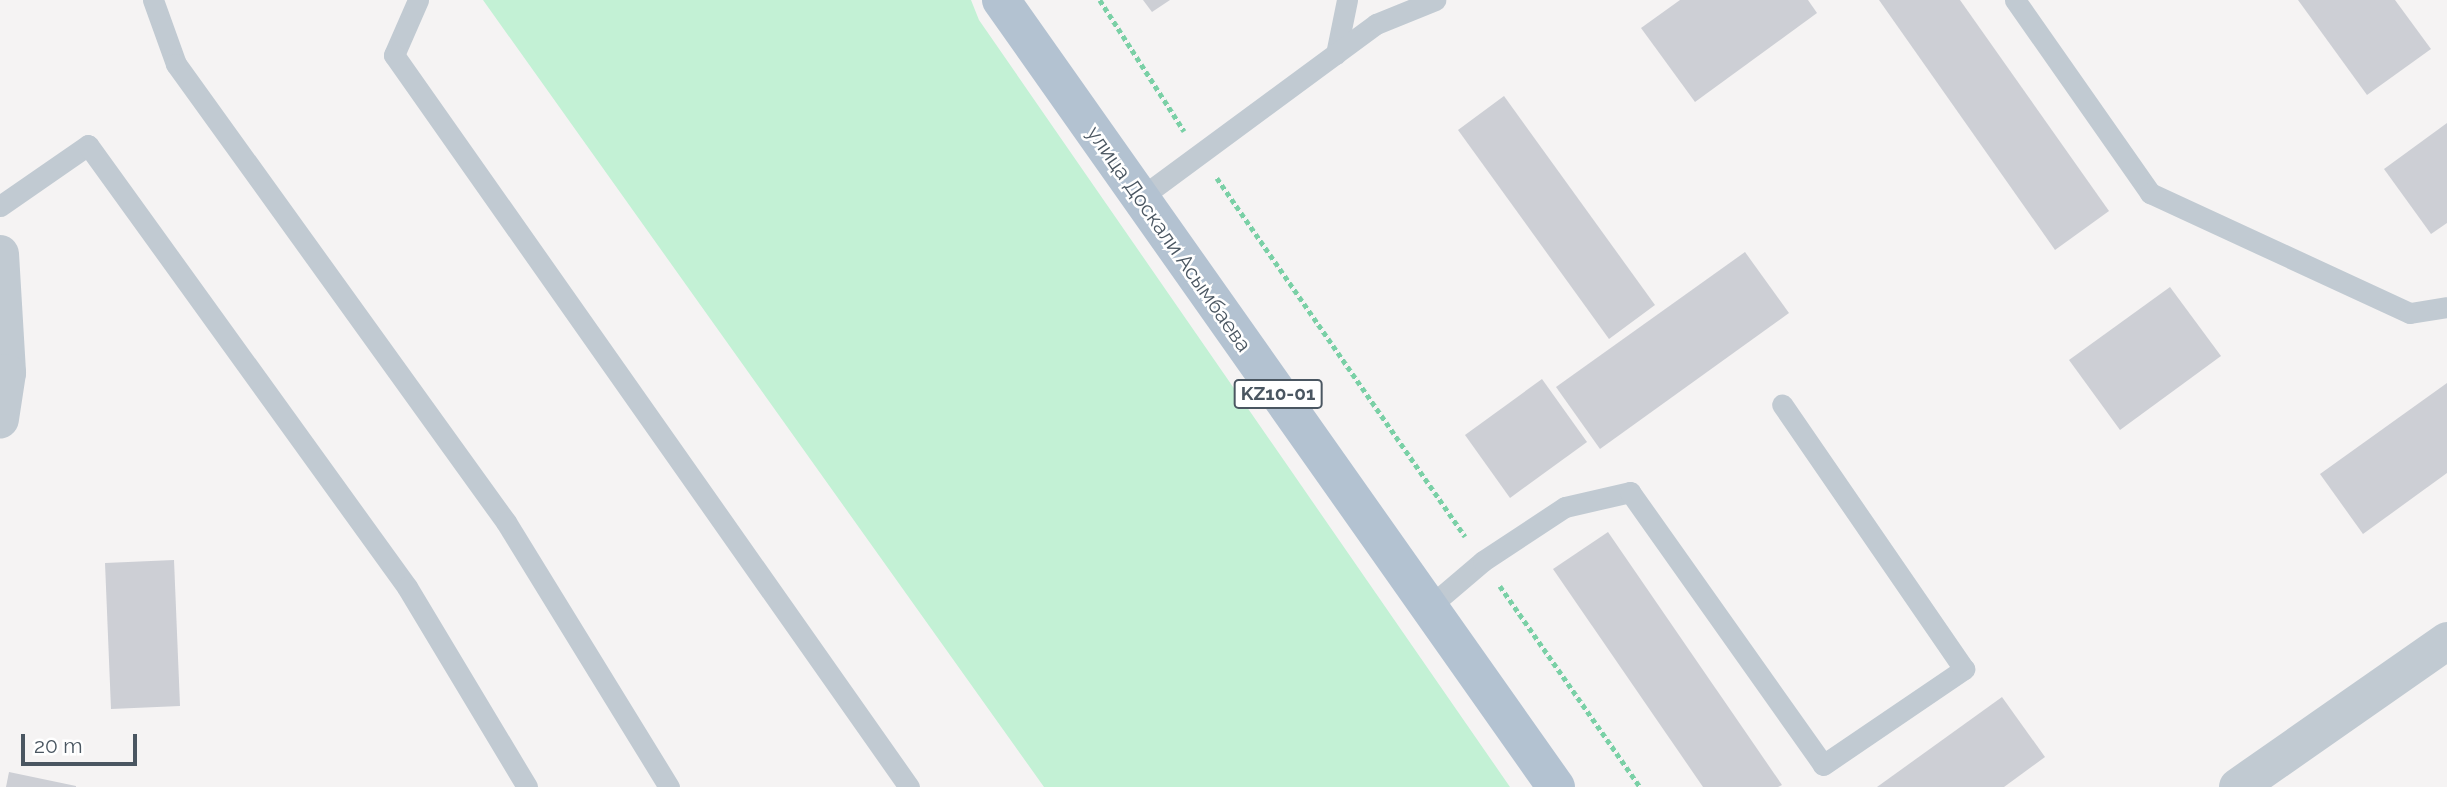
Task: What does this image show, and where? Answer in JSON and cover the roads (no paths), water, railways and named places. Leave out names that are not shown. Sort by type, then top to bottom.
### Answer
[{"type":"main road","name":"улица Доскали Асымбаева","points":[[1001,0],[1556,787]]},
{"type":"street","points":[[0,254],[8,373],[0,419]]},
{"type":"street","points":[[2238,787],[2447,641]]},
{"type":"lane","points":[[153,0],[176,64],[506,522],[670,787]]},
{"type":"lane","points":[[418,0],[394,55],[909,787]]},
{"type":"lane","points":[[1336,54],[1347,0]]},
{"type":"lane","points":[[1140,198],[1376,24],[1435,0]]},
{"type":"lane","points":[[2015,0],[2150,193],[2410,313],[2447,307]]},
{"type":"lane","points":[[0,206],[88,145],[407,587],[527,787]]},
{"type":"lane","points":[[1429,607],[1483,561],[1565,507],[1630,492],[1823,765],[1964,669],[1782,404]]}]
